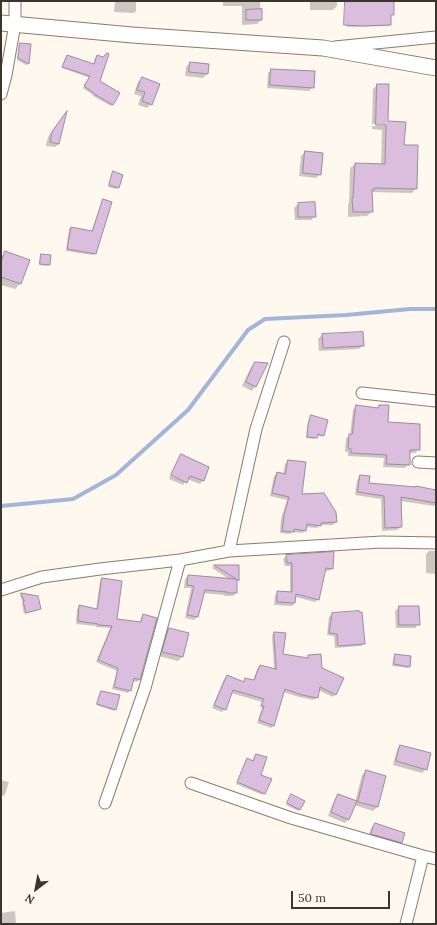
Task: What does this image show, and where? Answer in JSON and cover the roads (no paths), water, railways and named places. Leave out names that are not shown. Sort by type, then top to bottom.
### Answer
[{"type":"main road","points":[[8,23],[132,35],[323,48],[436,68]]},
{"type":"street","points":[[1,94],[6,75],[8,23],[15,1]]},
{"type":"street","points":[[323,48],[436,37]]},
{"type":"street","points":[[229,551],[256,429],[284,342]]},
{"type":"street","points":[[362,394],[436,401]]},
{"type":"street","points":[[418,462],[436,463]]},
{"type":"street","points":[[1,590],[42,577],[180,560],[229,551],[382,542],[436,543]]},
{"type":"street","points":[[105,803],[145,688],[180,560]]},
{"type":"street","points":[[191,783],[291,818],[436,859]]},
{"type":"street","points":[[406,924],[423,856]]},
{"type":"waterway","points":[[1,506],[73,499],[116,475],[188,410],[248,330],[265,319],[346,315],[410,309],[436,309]]}]
